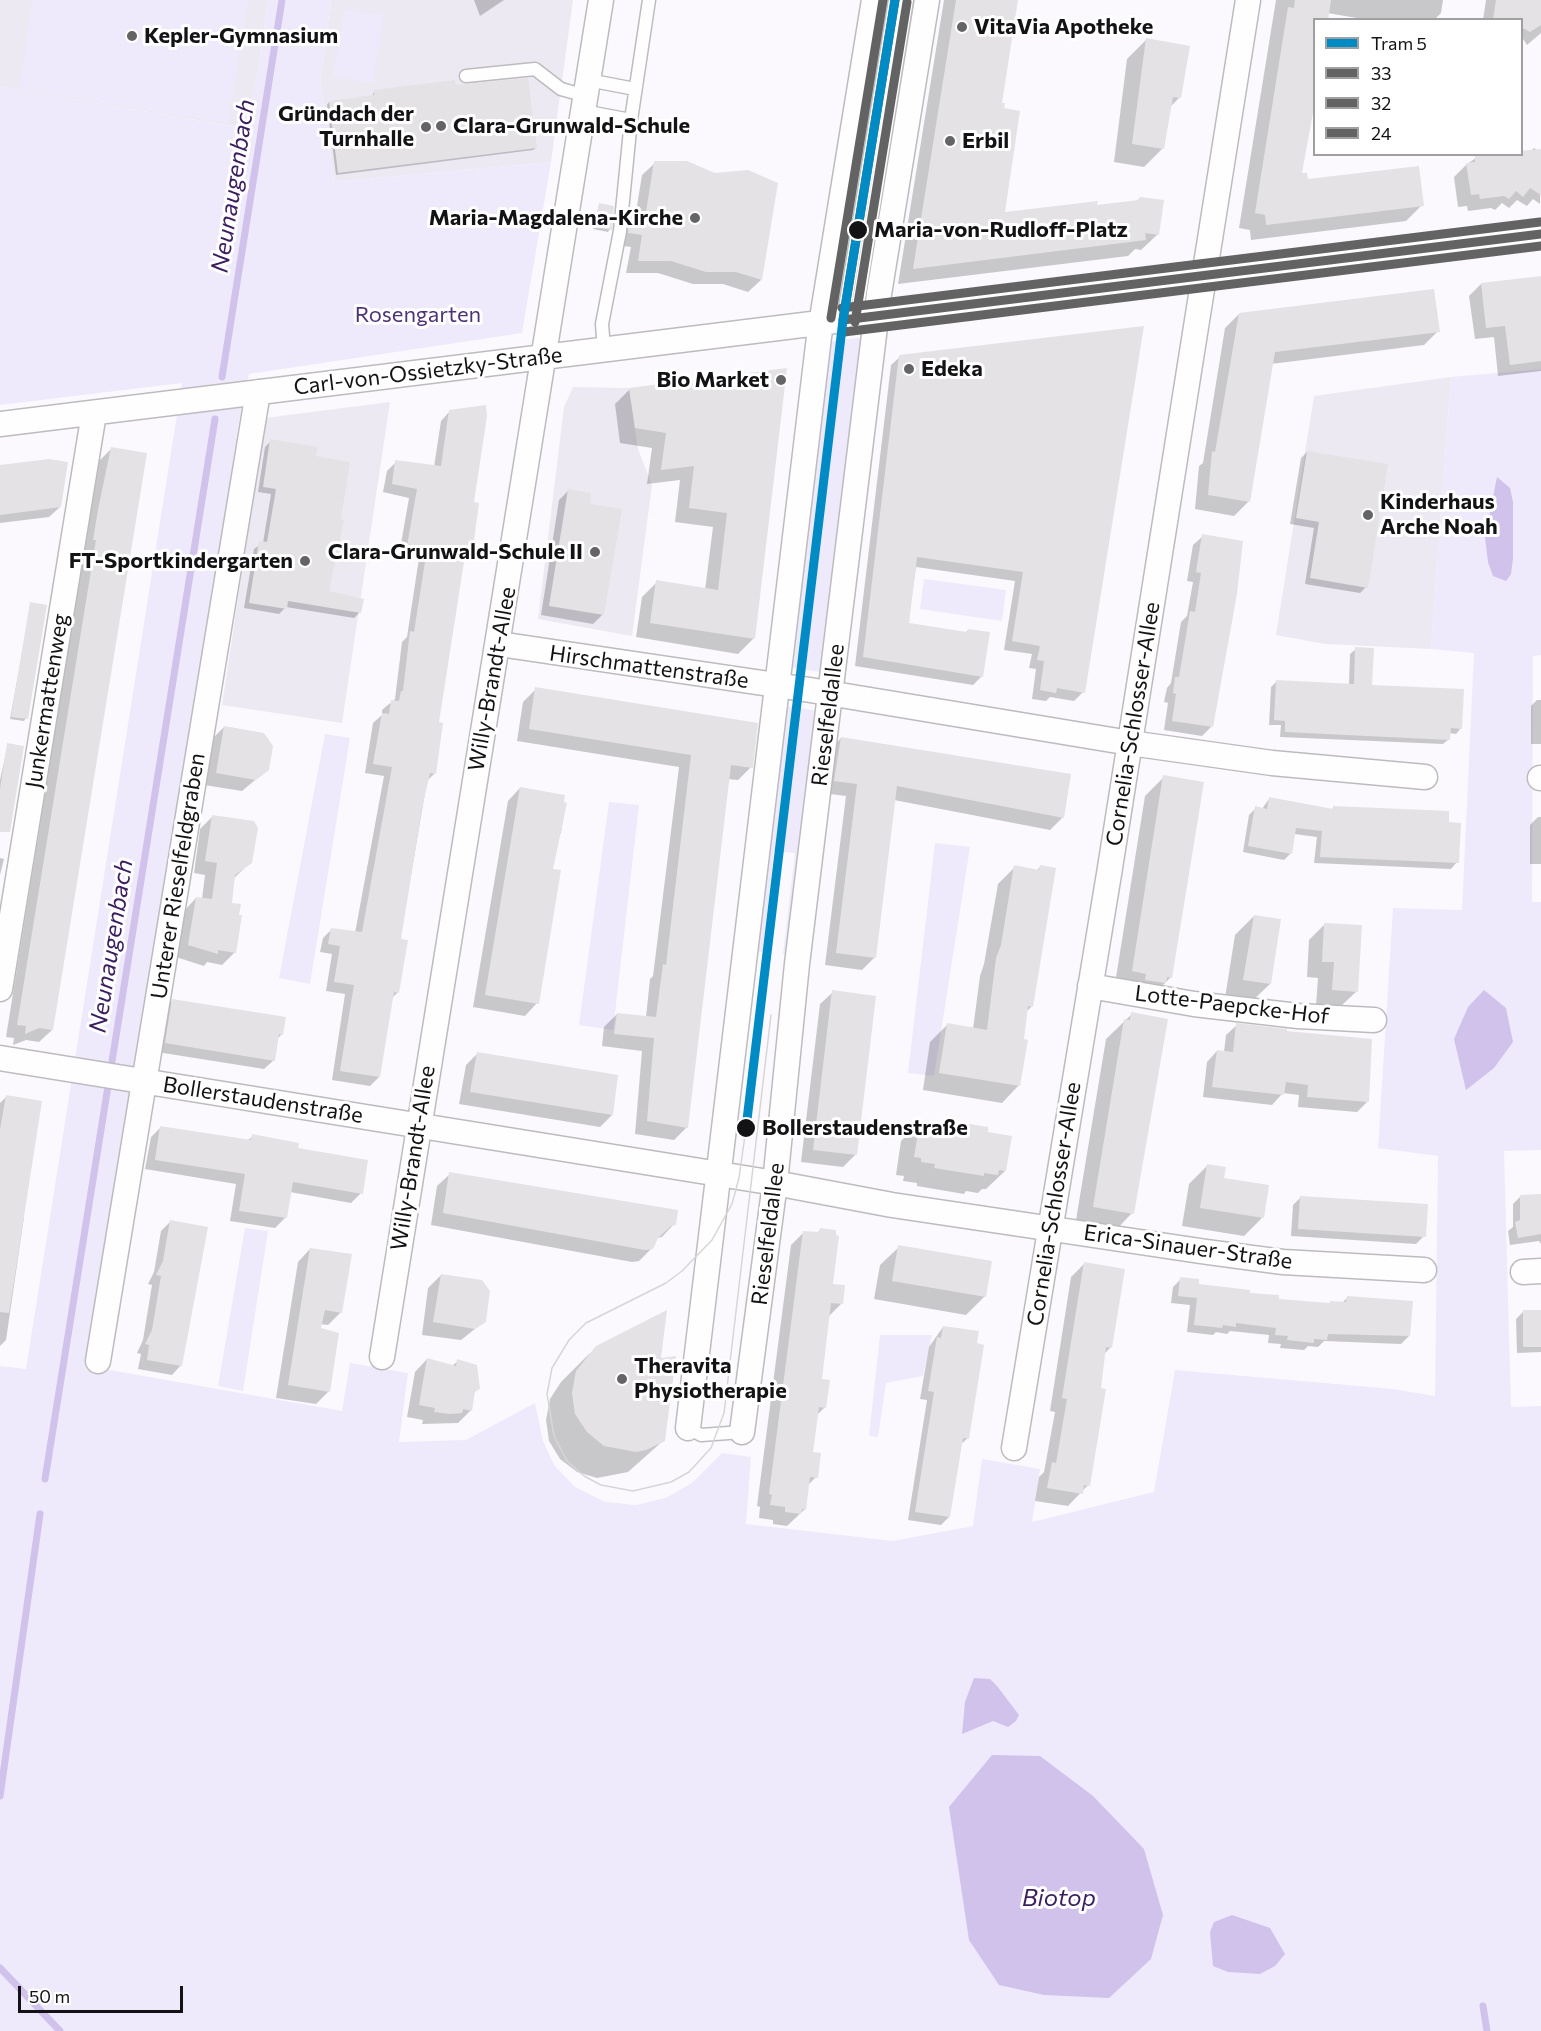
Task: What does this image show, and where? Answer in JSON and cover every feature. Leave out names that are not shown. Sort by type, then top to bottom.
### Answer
[{"type":"street","name":"Willy-Brandt-Allee","points":[[382,1357],[477,760],[499,644],[601,0]]},
{"type":"street","name":"Rieselfeldallee","points":[[742,1432],[775,1183],[797,964],[831,694],[849,319],[874,0]]},
{"type":"street","name":"Rieselfeldallee","points":[[688,1428],[729,1177],[789,687],[849,319],[927,0]]},
{"type":"street","name":"Cornelia-Schlosser-Allee","points":[[1014,1448],[1130,743],[1248,0]]},
{"type":"street","name":"Carl-von-Ossietzky-Straße","points":[[0,424],[1541,234]]},
{"type":"street","name":"Unterer Rieselfeldgraben","points":[[98,1361],[134,1079],[258,392]]},
{"type":"street","name":"Junkermattenweg","points":[[0,988],[94,413]]},
{"type":"street","name":"Hirschmattenstraße","points":[[499,644],[789,687],[1130,743],[1343,772],[1425,777]]},
{"type":"street","name":"Lotte-Paepcke-Hof","points":[[1090,986],[1194,1004],[1298,1016],[1374,1020]]},
{"type":"street","name":"Bollerstaudenstraße","points":[[0,1058],[729,1177]]},
{"type":"street","name":"Erica-Sinauer-Straße","points":[[729,1177],[775,1183],[892,1205],[1282,1262],[1424,1270]]},
{"type":"lane","points":[[604,349],[602,324],[620,231],[631,120],[649,0]]},
{"type":"lane","points":[[849,319],[895,0]]},
{"type":"lane","points":[[849,319],[907,0]]},
{"type":"lane","points":[[466,76],[535,69],[561,90],[586,96],[631,120]]},
{"type":"lane","points":[[586,96],[635,89]]},
{"type":"lane","points":[[688,1428],[701,1435],[742,1432]]},
{"type":"shaded area","name":"Kepler-Gymnasium","points":[[0,0],[268,0],[258,71],[245,128],[0,87]]},
{"type":"shaded area","name":"Clara-Grunwald-Schule","points":[[331,0],[573,0],[551,162],[334,182],[320,79]]},
{"type":"shaded area","name":"Kinderhaus Arche Noah","points":[[1451,377],[1431,649],[1325,644],[1276,635],[1314,396]]},
{"type":"shaded area","name":"Clara-Grunwald-Schule II","points":[[573,387],[629,388],[638,449],[652,485],[632,636],[538,619],[564,407]]},
{"type":"shaded area","name":"FT-Sportkindergarten","points":[[390,402],[342,723],[222,705],[265,418]]},
{"type":"green space","name":"Kepler-Gymnasium","points":[[33,0],[248,0],[228,123],[19,89]]},
{"type":"green space","name":"Rosengarten","points":[[268,0],[331,0],[320,79],[334,182],[551,162],[522,333],[249,374],[238,426],[198,707],[134,1061],[87,1366],[342,1411],[350,1363],[408,1373],[399,1442],[466,1440],[535,1403],[543,1441],[554,1465],[575,1487],[605,1502],[636,1505],[666,1498],[692,1483],[722,1453],[751,1457],[746,1524],[893,1541],[973,1526],[982,1459],[1040,1469],[1032,1522],[1154,1492],[1175,1370],[1393,1389],[1435,1396],[1438,1156],[1378,1148],[1393,908],[1462,910],[1474,653],[1431,649],[1451,377],[1541,369],[1541,655],[1533,656],[1532,902],[1541,902],[1541,1150],[1504,1151],[1511,1407],[1541,1406],[1541,2031],[0,2031],[0,1366],[26,1369],[182,383],[0,405],[0,87],[244,128],[258,71]]},
{"type":"green space","points":[[345,9],[384,16],[372,83],[333,76]]},
{"type":"green space","points":[[867,337],[827,673],[786,667],[825,342]]},
{"type":"green space","points":[[924,579],[1006,590],[1002,621],[920,609]]},
{"type":"green space","points":[[782,705],[822,712],[793,956],[783,954],[795,853],[774,851],[763,952],[752,950]]},
{"type":"green space","points":[[325,734],[350,738],[310,984],[279,978]]},
{"type":"green space","points":[[609,802],[639,805],[613,1030],[579,1025]]},
{"type":"green space","points":[[935,843],[970,847],[934,1076],[908,1073]]},
{"type":"green space","points":[[245,1228],[268,1231],[243,1391],[218,1386]]},
{"type":"green space","points":[[880,1335],[932,1335],[923,1376],[886,1383],[878,1437],[869,1436]]},
{"type":"water","points":[[1497,477],[1510,488],[1513,502],[1513,558],[1511,574],[1506,581],[1493,576],[1488,562],[1485,537]]},
{"type":"water","points":[[1484,990],[1506,1008],[1513,1042],[1494,1068],[1466,1090],[1454,1039],[1468,1007]]},
{"type":"water","points":[[974,1678],[990,1679],[997,1686],[1019,1715],[1016,1721],[1008,1727],[993,1721],[962,1734],[965,1702]]},
{"type":"water","name":"Biotop","points":[[992,1755],[1040,1756],[1093,1796],[1144,1849],[1163,1915],[1151,1959],[1109,1998],[1044,1995],[999,1985],[969,1940],[949,1807]]},
{"type":"water","points":[[1232,1915],[1270,1928],[1285,1954],[1275,1966],[1260,1974],[1228,1972],[1213,1966],[1210,1932],[1214,1922]]},
{"type":"building","points":[[956,0],[1018,0],[1002,103],[1005,103],[1004,108],[1020,111],[1005,212],[1098,201],[1097,205],[1139,200],[1140,197],[1164,200],[1159,235],[1145,233],[1146,240],[913,269]]},
{"type":"building","points":[[1295,0],[1331,0],[1328,18],[1313,18],[1313,112],[1302,173],[1307,173],[1308,179],[1419,166],[1424,206],[1266,225],[1265,215],[1255,213],[1288,7],[1294,8]]},
{"type":"building","points":[[1496,0],[1541,0],[1541,25],[1530,32],[1523,28],[1523,18],[1493,18]]},
{"type":"building","points":[[1146,38],[1190,46],[1181,98],[1173,97],[1164,149],[1132,144]]},
{"type":"building","points":[[528,78],[537,148],[338,173],[329,101],[374,95],[374,90],[455,80],[456,85]]},
{"type":"building","points":[[1541,149],[1541,195],[1530,188],[1523,197],[1516,191],[1509,199],[1504,196],[1480,199],[1479,194],[1471,195],[1466,163],[1475,162],[1475,156],[1523,156],[1523,151]]},
{"type":"building","name":"Maria-Magdalena-Kirche","points":[[654,161],[687,161],[715,173],[748,170],[778,183],[762,280],[736,272],[706,272],[671,261],[638,261],[642,235],[628,233],[630,209],[646,212]]},
{"type":"building","points":[[599,203],[614,206],[612,230],[595,227]]},
{"type":"building","points":[[1541,276],[1541,361],[1510,365],[1505,326],[1486,328],[1481,283]]},
{"type":"building","points":[[1434,289],[1440,332],[1275,352],[1250,502],[1208,495],[1212,451],[1215,452],[1239,313]]},
{"type":"building","points":[[1144,326],[1085,693],[1057,688],[1056,693],[1040,690],[1044,661],[1037,660],[1040,646],[1012,641],[1023,572],[917,557],[909,623],[967,632],[968,629],[990,632],[983,677],[863,657],[899,355]]},
{"type":"building","points":[[787,368],[755,639],[650,623],[656,580],[718,590],[727,513],[689,508],[694,466],[661,470],[666,433],[635,428],[629,388]]},
{"type":"building","points":[[486,405],[487,416],[474,502],[479,503],[472,556],[465,555],[439,722],[443,723],[436,774],[430,773],[422,808],[401,939],[408,940],[399,993],[394,992],[380,1077],[340,1071],[354,985],[334,982],[340,946],[328,944],[331,928],[362,932],[392,767],[373,764],[382,713],[389,714],[391,700],[399,701],[401,691],[403,691],[410,631],[414,632],[427,549],[407,546],[417,489],[392,484],[395,460],[441,466],[449,410]]},
{"type":"building","points":[[270,439],[318,447],[316,456],[350,462],[341,519],[344,520],[329,591],[364,599],[361,613],[288,601],[287,609],[249,603],[259,541],[267,542],[276,489],[263,487]]},
{"type":"building","points":[[111,447],[147,453],[53,1030],[39,1028],[25,1034],[26,1026],[17,1025],[96,540],[93,540]]},
{"type":"building","points":[[1307,451],[1388,464],[1368,588],[1310,578],[1319,522],[1296,518]]},
{"type":"building","points":[[49,459],[68,462],[61,507],[0,515],[0,465]]},
{"type":"building","points":[[568,489],[591,493],[590,504],[622,509],[604,615],[549,606]]},
{"type":"building","points":[[1202,534],[1243,541],[1237,594],[1213,727],[1172,721],[1176,694],[1173,693],[1175,677],[1179,677],[1190,611],[1195,612],[1201,573],[1196,572]]},
{"type":"building","points":[[30,602],[47,605],[28,719],[11,717]]},
{"type":"building","points":[[1355,647],[1374,648],[1372,685],[1464,689],[1462,729],[1451,728],[1450,740],[1285,732],[1285,721],[1274,720],[1276,680],[1354,684]]},
{"type":"building","points":[[535,687],[758,723],[753,768],[731,765],[688,1128],[647,1121],[654,1038],[614,1034],[617,1013],[656,1017],[663,964],[666,965],[691,755],[529,729]]},
{"type":"building","points":[[224,726],[264,733],[273,746],[269,770],[256,780],[216,773]]},
{"type":"building","points":[[841,737],[1071,774],[1064,818],[897,786],[876,958],[836,953],[857,784],[834,781]]},
{"type":"building","points":[[7,743],[24,746],[10,832],[0,832],[0,789]]},
{"type":"building","points":[[1163,775],[1204,782],[1172,978],[1167,977],[1166,983],[1145,980],[1146,974],[1132,971]]},
{"type":"building","points":[[520,787],[565,795],[564,802],[567,803],[553,869],[561,870],[539,1004],[485,995]]},
{"type":"building","points":[[1269,797],[1333,809],[1333,806],[1449,811],[1449,822],[1461,823],[1459,863],[1320,857],[1322,831],[1296,828],[1292,854],[1248,846],[1255,806],[1267,809]]},
{"type":"building","points":[[212,815],[254,821],[258,828],[252,863],[235,875],[232,903],[241,904],[239,915],[242,915],[236,953],[218,950],[218,954],[188,945],[196,897],[212,899],[217,863],[205,861]]},
{"type":"building","points":[[1014,865],[1039,870],[1040,865],[1056,868],[1033,1007],[1028,1006],[1024,1039],[1028,1040],[1020,1086],[939,1073],[947,1023],[987,1030],[996,958],[1001,945]]},
{"type":"building","points":[[1254,915],[1281,919],[1271,984],[1243,980]]},
{"type":"building","points":[[1324,923],[1362,925],[1358,992],[1332,990],[1334,962],[1322,962]]},
{"type":"building","points":[[832,990],[876,996],[857,1155],[813,1150]]},
{"type":"building","points":[[172,999],[286,1017],[283,1035],[279,1034],[275,1061],[165,1043]]},
{"type":"building","points":[[1131,1012],[1168,1019],[1134,1214],[1093,1207],[1124,1019],[1130,1020]]},
{"type":"building","points":[[1236,1023],[1287,1029],[1287,1031],[1372,1039],[1369,1102],[1307,1097],[1308,1085],[1286,1082],[1284,1095],[1212,1087],[1217,1050],[1233,1052]]},
{"type":"building","points":[[477,1052],[618,1075],[613,1115],[470,1092]]},
{"type":"building","points":[[6,1095],[42,1101],[9,1313],[0,1312],[0,1130]]},
{"type":"building","points":[[945,1120],[988,1127],[988,1132],[1012,1136],[1006,1171],[999,1170],[998,1175],[984,1173],[984,1176],[934,1168],[935,1164],[921,1162],[921,1158],[914,1157],[920,1121],[944,1125]]},
{"type":"building","points":[[160,1126],[251,1140],[252,1134],[299,1143],[298,1148],[368,1160],[363,1194],[293,1182],[287,1218],[239,1211],[245,1174],[155,1160]]},
{"type":"building","points":[[1207,1164],[1226,1167],[1224,1178],[1269,1185],[1264,1218],[1200,1208]]},
{"type":"building","points":[[449,1172],[678,1210],[676,1225],[671,1226],[658,1238],[653,1249],[645,1250],[443,1213]]},
{"type":"building","points":[[1541,1194],[1541,1234],[1518,1238],[1515,1222],[1520,1220],[1520,1195]]},
{"type":"building","points":[[1300,1196],[1428,1204],[1426,1237],[1298,1229]]},
{"type":"building","points":[[170,1220],[208,1227],[182,1366],[147,1360],[149,1345],[145,1344],[152,1330],[161,1276],[156,1275],[163,1261]]},
{"type":"building","points":[[820,1228],[836,1230],[836,1235],[839,1236],[833,1284],[845,1285],[843,1304],[831,1303],[822,1379],[830,1380],[826,1408],[819,1407],[813,1452],[821,1453],[818,1478],[810,1477],[806,1510],[802,1509],[801,1514],[785,1512],[785,1507],[770,1505],[772,1495],[769,1494],[803,1231],[819,1232]]},
{"type":"building","points":[[898,1245],[992,1261],[986,1297],[892,1281]]},
{"type":"building","points":[[310,1248],[352,1254],[342,1313],[325,1310],[321,1328],[339,1333],[330,1392],[288,1385]]},
{"type":"building","points":[[1084,1262],[1125,1269],[1112,1348],[1106,1347],[1101,1388],[1106,1389],[1090,1486],[1084,1485],[1083,1494],[1047,1488],[1052,1462],[1056,1463],[1067,1399],[1062,1398]]},
{"type":"building","points":[[441,1274],[482,1280],[490,1291],[486,1322],[475,1329],[433,1322]]},
{"type":"building","points":[[1180,1277],[1199,1279],[1199,1284],[1250,1290],[1250,1293],[1279,1295],[1279,1299],[1330,1303],[1330,1301],[1346,1302],[1347,1296],[1413,1301],[1410,1336],[1328,1334],[1327,1340],[1314,1339],[1314,1343],[1287,1340],[1288,1336],[1275,1335],[1276,1328],[1236,1323],[1236,1327],[1223,1325],[1222,1328],[1194,1325],[1197,1298],[1178,1296]]},
{"type":"building","points":[[667,1310],[661,1358],[676,1356],[665,1441],[636,1452],[604,1446],[587,1432],[575,1414],[572,1393],[576,1371],[596,1346]]},
{"type":"building","points":[[1523,1310],[1541,1310],[1541,1347],[1523,1347]]},
{"type":"building","points":[[943,1326],[979,1331],[977,1343],[984,1345],[969,1439],[963,1438],[950,1517],[915,1512],[934,1392],[928,1391],[937,1337],[941,1338]]},
{"type":"building","points":[[427,1358],[456,1366],[457,1359],[477,1365],[480,1389],[475,1391],[472,1411],[463,1409],[462,1413],[450,1414],[434,1412],[435,1408],[419,1405]]},
{"type":"waterway","name":"Neunaugenbach","points":[[222,377],[282,0]]},
{"type":"waterway","name":"Neunaugenbach","points":[[45,1479],[215,419]]},
{"type":"waterway","name":"Neunaugenbach","points":[[0,1796],[40,1514]]},
{"type":"waterway","points":[[0,1968],[60,2031]]},
{"type":"waterway","points":[[1483,2006],[1487,2031]]},
{"type":"tram line","name":"5","points":[[746,1128],[843,320],[895,0]]},
{"type":"tram line","points":[[746,1128],[739,1178],[732,1204],[712,1240],[682,1271],[666,1283],[586,1323],[569,1340],[552,1368],[547,1394],[554,1436],[567,1461],[584,1476],[601,1485],[633,1491],[671,1482],[689,1472],[711,1448],[724,1413],[771,1015]]},
{"type":"transit line","name":"24","points":[[831,318],[883,0]]},
{"type":"transit line","name":"33","points":[[843,320],[895,0]]},
{"type":"transit line","name":"32","points":[[855,322],[907,2]]},
{"type":"transit line","name":"24","points":[[842,308],[1540,222]]},
{"type":"transit line","name":"33","points":[[843,320],[1541,234]]},
{"type":"transit line","name":"32","points":[[844,332],[1541,246]]},
{"type":"place","name":"VitaVia Apotheke","points":[[962,27]]},
{"type":"place","name":"Kepler-Gymnasium","points":[[132,36]]},
{"type":"place","name":"Clara-Grunwald-Schule","points":[[441,126]]},
{"type":"place","name":"Gründach der Turnhalle","points":[[426,127]]},
{"type":"place","name":"Erbil","points":[[950,141]]},
{"type":"place","name":"Maria-Magdalena-Kirche","points":[[695,218]]},
{"type":"place","name":"Maria-von-Rudloff-Platz","points":[[858,230]]},
{"type":"place","name":"Edeka","points":[[909,369]]},
{"type":"place","name":"Bio Market","points":[[781,380]]},
{"type":"place","name":"Kinderhaus Arche Noah","points":[[1368,515]]},
{"type":"place","name":"Clara-Grunwald-Schule II","points":[[595,552]]},
{"type":"place","name":"FT-Sportkindergarten","points":[[305,561]]},
{"type":"place","name":"Bollerstaudenstraße","points":[[746,1128]]},
{"type":"place","name":"Theravita Physiotherapie","points":[[622,1379]]}]
